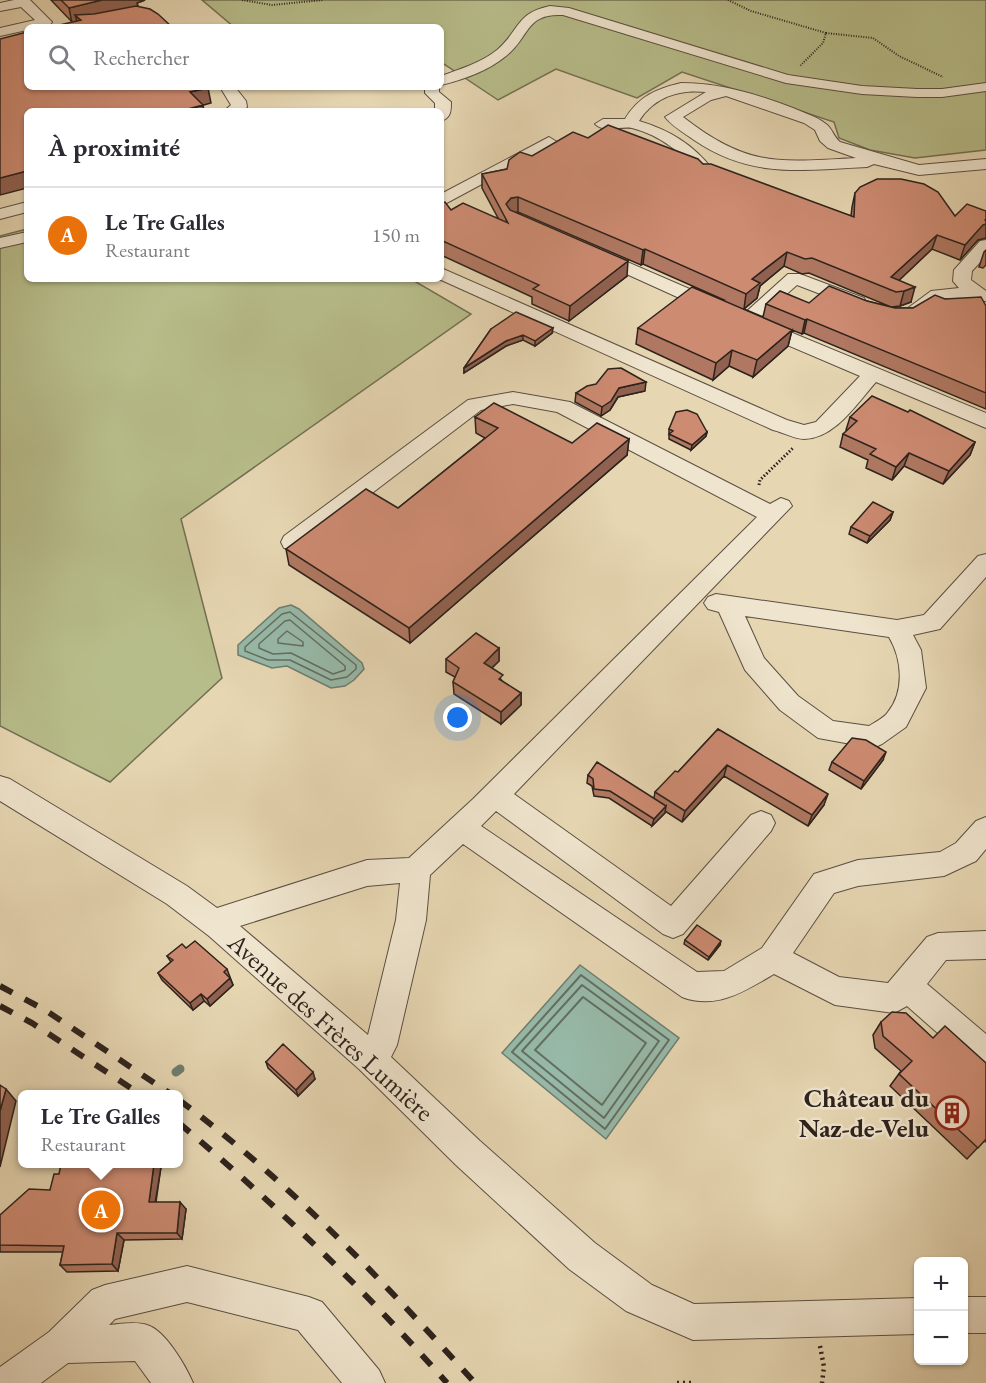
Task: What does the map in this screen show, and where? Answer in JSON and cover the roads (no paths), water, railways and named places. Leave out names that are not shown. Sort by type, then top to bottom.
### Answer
[{"type":"street","points":[[0,7],[24,2],[45,22]]},
{"type":"street","points":[[444,80],[492,60],[502,53],[529,17],[550,9],[564,11],[786,79],[862,90],[917,93],[942,93],[979,88]]},
{"type":"street","points":[[36,24],[45,22],[56,24]]},
{"type":"street","points":[[0,32],[24,27]]},
{"type":"street","points":[[630,123],[644,103],[665,90],[686,87],[713,88],[809,120],[822,128],[826,138],[834,145],[885,162],[919,170],[986,164]]},
{"type":"street","points":[[229,90],[238,101],[237,108]]},
{"type":"street","points":[[432,90],[432,93],[443,102],[443,108]]},
{"type":"street","points":[[728,92],[706,97],[673,117],[721,150],[754,162],[771,165],[885,162]]},
{"type":"street","points":[[603,124],[630,123],[657,131],[685,148],[699,161],[707,173]]},
{"type":"street","points":[[444,199],[549,142]]},
{"type":"street","points":[[771,165],[804,148],[834,145]]},
{"type":"street","points":[[0,214],[24,208]]},
{"type":"street","points":[[0,243],[24,238]]},
{"type":"street","points":[[980,295],[962,281],[963,270],[986,245]]},
{"type":"street","points":[[582,248],[746,321],[986,421]]},
{"type":"street","points":[[444,274],[780,425],[804,432],[823,427],[873,374]]},
{"type":"street","points":[[746,321],[794,278],[884,313],[905,316],[920,309],[939,295],[980,295]]},
{"type":"street","points":[[219,927],[228,917],[367,873],[416,870],[462,828],[776,511],[563,407],[513,398],[475,405],[292,542]]},
{"type":"street","points":[[689,598],[897,629],[931,623],[986,562]]},
{"type":"street","points":[[728,605],[754,663],[789,703],[827,730],[873,737],[897,720],[912,688],[909,650],[897,629]]},
{"type":"street","name":"Avenue des Frères Lumière","points":[[0,787],[177,895],[219,927],[370,1058],[468,1153],[582,1256],[639,1298],[693,1322],[914,1316]]},
{"type":"street","points":[[495,795],[673,925],[761,823]]},
{"type":"street","points":[[462,828],[693,987],[728,985],[773,958],[824,883],[858,873],[944,864],[966,852],[986,829]]},
{"type":"street","points":[[370,1058],[381,1045],[411,920],[416,870]]},
{"type":"street","points":[[773,958],[835,991],[894,998],[907,986],[938,947],[986,945]]},
{"type":"street","points":[[907,986],[986,1055]]},
{"type":"street","points":[[9,1383],[62,1345],[105,1303],[187,1284],[309,1315],[366,1383]]},
{"type":"street","points":[[968,1315],[986,1315]]},
{"type":"street","points":[[62,1345],[144,1342],[174,1383]]},
{"type":"water","points":[[291,605],[299,609],[362,663],[364,669],[354,680],[345,686],[331,688],[287,666],[272,668],[238,655],[238,645],[279,608]]},
{"type":"water","points":[[580,965],[679,1038],[606,1139],[502,1053]]},
{"type":"waterway","points":[[176,1072],[180,1069]]},
{"type":"railway","points":[[0,986],[45,1010],[165,1090]]},
{"type":"railway","points":[[0,1006],[32,1023],[134,1090]]},
{"type":"railway","points":[[183,1103],[259,1164],[334,1234],[406,1307],[475,1383]]},
{"type":"railway","points":[[183,1126],[318,1248],[384,1314],[447,1383]]},
{"type":"place","name":"Château du Naz-de-Velu","points":[[952,1113]]},
{"type":"place","name":"Le Tre Galles","points":[[101,1210]]}]
